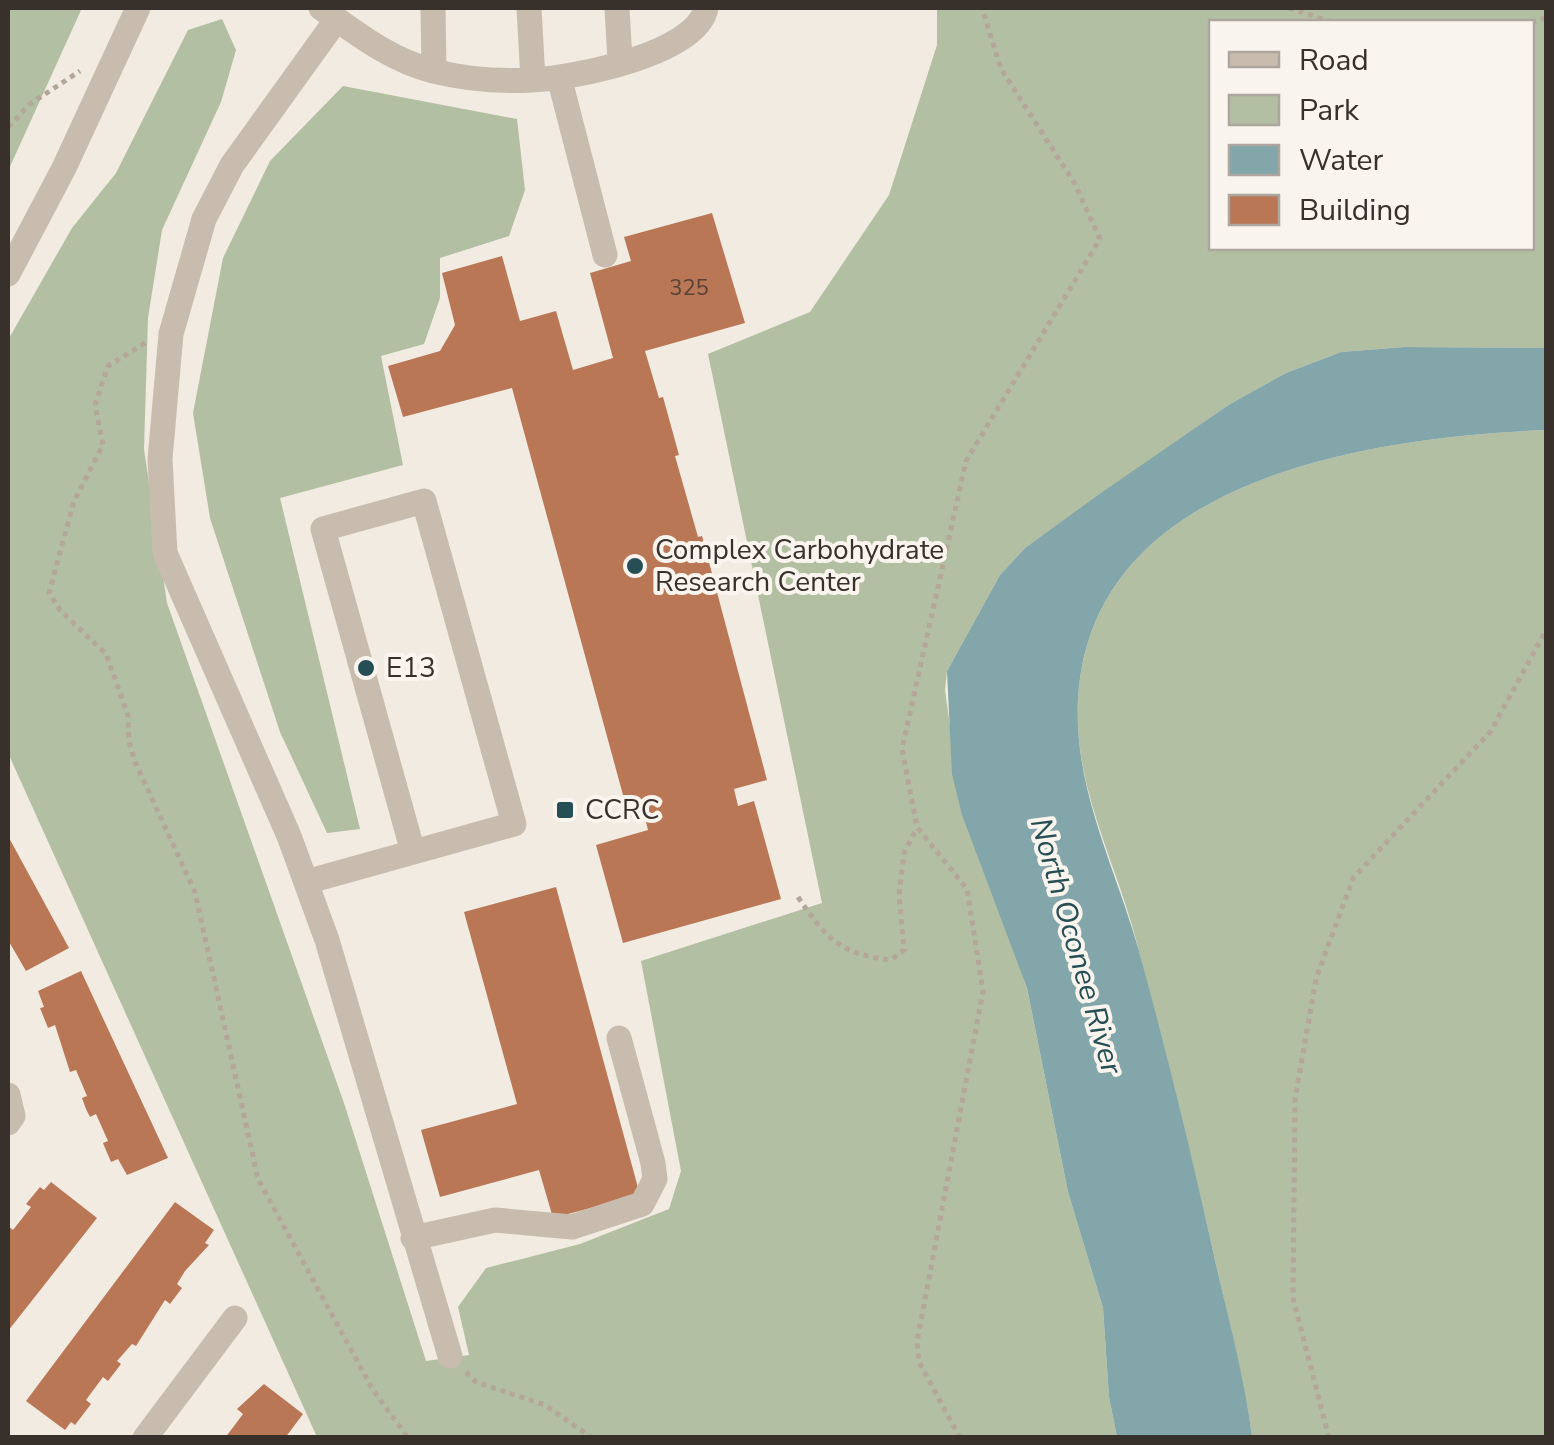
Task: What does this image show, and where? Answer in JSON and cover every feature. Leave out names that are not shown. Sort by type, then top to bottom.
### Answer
[{"type":"street","points":[[8,274],[64,168],[138,8]]},
{"type":"street","points":[[433,8],[434,71]]},
{"type":"street","points":[[529,8],[533,80]]},
{"type":"street","points":[[617,8],[620,61]]},
{"type":"street","points":[[450,1356],[306,882],[166,554],[160,459],[171,334],[204,219],[232,165],[329,13],[389,54],[434,71],[498,81],[559,77],[674,46],[703,21],[706,8]]},
{"type":"street","points":[[559,77],[605,255]]},
{"type":"street","points":[[306,882],[514,824],[424,501],[323,529],[413,852]]},
{"type":"street","points":[[413,1238],[495,1220],[572,1227],[642,1204],[654,1179],[653,1163],[619,1038]]},
{"type":"street","points":[[8,1095],[13,1116],[8,1123]]},
{"type":"street","points":[[145,1438],[235,1318]]},
{"type":"path","points":[[960,1438],[919,1362],[917,1342],[983,991],[966,889],[917,827],[902,748],[966,461],[1100,239],[1075,184],[1000,68],[982,8]]},
{"type":"path","points":[[1288,8],[1326,20]]},
{"type":"path","points":[[8,127],[30,104],[125,40]]},
{"type":"path","points":[[171,334],[132,348],[108,366],[95,405],[104,445],[74,500],[50,593],[60,610],[106,654],[128,714],[128,742],[136,764],[195,892],[258,1179],[373,1390],[408,1438]]},
{"type":"path","points":[[1329,1438],[1293,1298],[1296,1099],[1316,979],[1353,878],[1491,730],[1546,630]]},
{"type":"path","points":[[798,897],[822,932],[841,948],[891,960],[904,950],[898,895],[904,853],[917,827]]},
{"type":"path","points":[[450,1356],[476,1382],[545,1405],[592,1438]]},
{"type":"green space","points":[[8,8],[82,8],[8,171]]},
{"type":"green space","points":[[937,8],[1546,8],[1546,348],[1404,347],[1341,352],[1286,373],[1230,404],[1025,548],[1000,575],[947,671],[945,690],[952,741],[982,860],[1027,988],[1068,1192],[1103,1308],[1109,1397],[1117,1437],[317,1437],[8,753],[8,340],[72,228],[116,173],[188,30],[222,19],[236,50],[221,102],[162,230],[148,318],[144,449],[167,603],[344,1103],[426,1361],[469,1355],[458,1307],[486,1268],[580,1244],[669,1209],[681,1171],[641,961],[822,903],[708,354],[810,312],[889,195],[937,45]]},
{"type":"green space","points":[[343,86],[517,119],[525,190],[509,236],[440,258],[440,298],[424,344],[381,356],[403,465],[280,498],[360,829],[327,833],[280,732],[210,518],[193,413],[223,258],[270,161]]},
{"type":"green space","points":[[1546,430],[1546,1437],[1252,1438],[1238,1359],[1168,1065],[1135,936],[1086,779],[1078,725],[1088,643],[1121,577],[1173,527],[1239,489],[1314,463],[1394,445]]},
{"type":"water","name":"North Oconee River","points":[[1404,347],[1546,348],[1546,430],[1394,445],[1314,463],[1239,489],[1173,527],[1121,577],[1088,643],[1078,725],[1086,783],[1139,951],[1169,1066],[1236,1348],[1252,1437],[1117,1437],[1109,1397],[1103,1308],[1068,1192],[1027,988],[962,815],[952,774],[947,671],[1000,575],[1025,548],[1101,493],[1230,404],[1286,373],[1341,352]]},
{"type":"building","name":"Complex Carbohydrate Research Center","points":[[712,213],[745,323],[645,351],[659,398],[663,397],[679,455],[675,456],[698,537],[702,536],[767,780],[734,789],[738,806],[754,801],[781,899],[623,943],[596,845],[648,830],[644,814],[629,817],[512,388],[403,417],[388,366],[440,351],[455,325],[442,273],[502,256],[520,321],[556,311],[573,370],[613,358],[590,273],[631,261],[624,237]]},
{"type":"building","points":[[8,836],[69,948],[26,971],[8,940]]},
{"type":"building","points":[[556,887],[640,1195],[553,1218],[539,1170],[440,1197],[421,1130],[517,1104],[464,912]]},
{"type":"building","points":[[81,971],[168,1158],[127,1175],[118,1159],[111,1162],[103,1143],[108,1141],[96,1114],[90,1117],[86,1109],[82,1098],[87,1096],[76,1070],[70,1072],[55,1025],[48,1028],[40,1008],[44,1007],[38,991]]},
{"type":"building","points":[[51,1182],[97,1218],[8,1331],[8,1226],[13,1230],[31,1207],[26,1204],[40,1187],[44,1190]]},
{"type":"building","points":[[175,1202],[214,1230],[205,1243],[209,1245],[185,1271],[177,1284],[182,1288],[170,1304],[165,1300],[136,1346],[132,1344],[117,1361],[121,1364],[108,1381],[103,1377],[86,1400],[91,1404],[75,1425],[71,1422],[65,1430],[26,1401]]},
{"type":"building","points":[[264,1384],[303,1414],[285,1438],[225,1438],[243,1414],[237,1409]]},
{"type":"place","name":"Complex Carbohydrate Research Center","points":[[635,566]]},
{"type":"place","name":"E13","points":[[366,668]]},
{"type":"place","name":"CCRC","points":[[565,810]]}]
